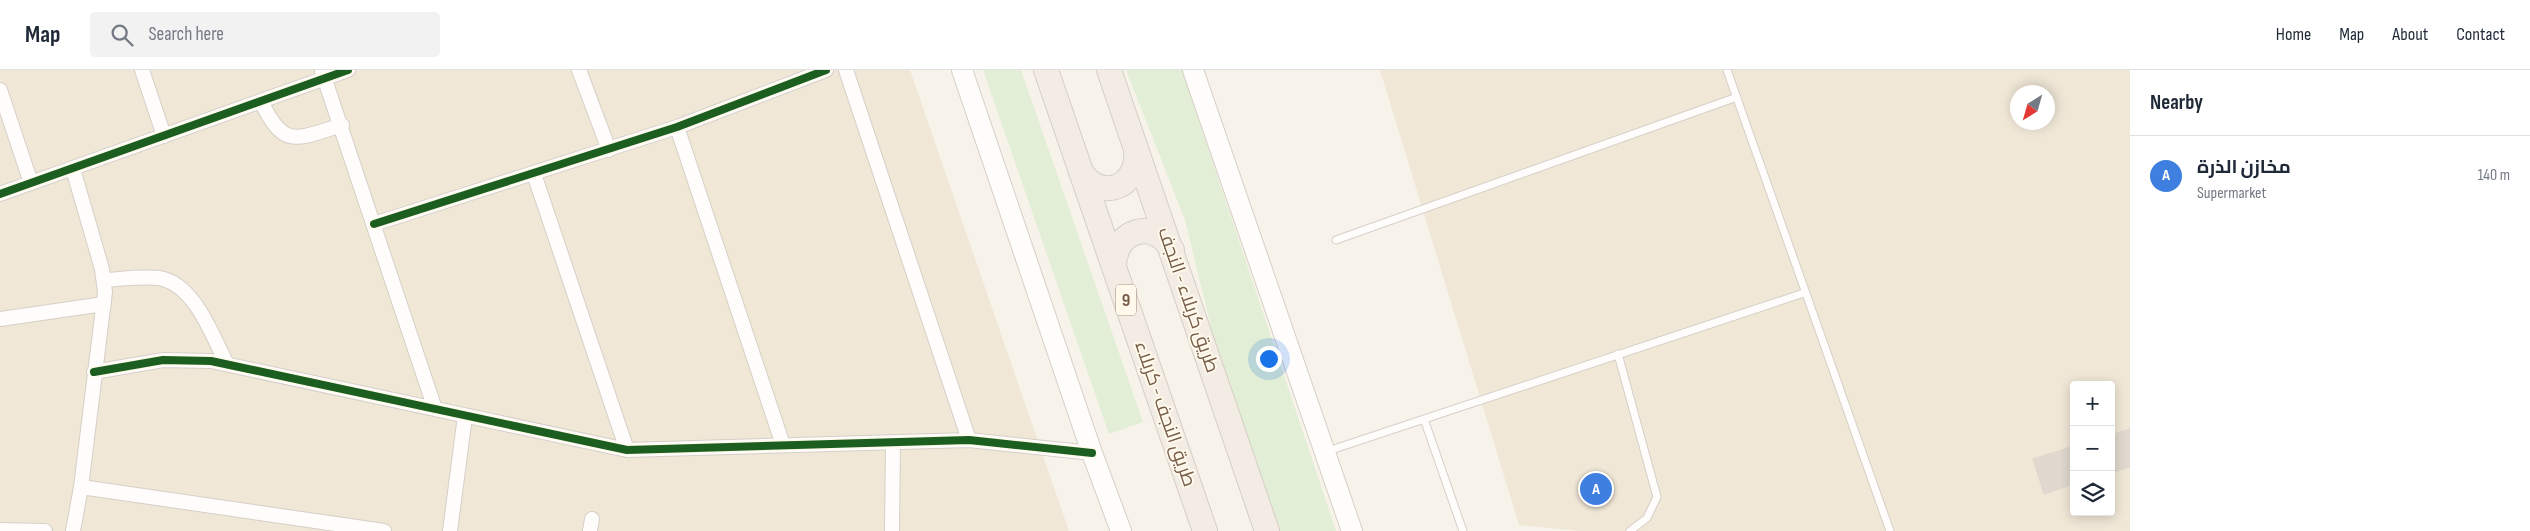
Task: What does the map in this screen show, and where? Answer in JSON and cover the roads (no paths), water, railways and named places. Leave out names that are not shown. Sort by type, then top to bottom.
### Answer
[{"type":"highway","name":"طريق النجف - كربلاء","points":[[1046,70],[1204,531]]},
{"type":"highway","name":"طريق كربلاء - النجف","points":[[1109,70],[1267,531]]},
{"type":"highway","points":[[1079,168],[1092,184],[1112,188],[1122,185],[1135,170],[1136,150]]},
{"type":"highway","points":[[1114,266],[1117,249],[1121,241],[1136,232],[1153,233],[1168,243],[1172,250]]},
{"type":"main road","points":[[962,70],[1092,452],[1121,531]]},
{"type":"main road","points":[[1193,70],[1352,531]]},
{"type":"street","points":[[142,70],[164,136]]},
{"type":"street","points":[[0,194],[262,101],[323,74],[348,70]]},
{"type":"street","points":[[579,70],[609,150]]},
{"type":"street","points":[[374,224],[677,128],[826,70]]},
{"type":"street","points":[[846,70],[969,440]]},
{"type":"street","points":[[323,74],[342,125],[435,409]]},
{"type":"street","points":[[0,90],[31,183]]},
{"type":"street","points":[[262,101],[275,128],[290,137],[307,135],[342,125]]},
{"type":"street","points":[[677,128],[783,445]]},
{"type":"street","points":[[73,169],[104,280],[104,304],[81,487],[73,531]]},
{"type":"street","points":[[534,174],[628,450]]},
{"type":"street","points":[[104,280],[153,278],[177,285],[189,296],[198,310],[227,364]]},
{"type":"street","points":[[0,319],[104,304]]},
{"type":"street","points":[[94,372],[179,359],[227,364],[628,450],[969,440],[1092,452]]},
{"type":"street","points":[[450,531],[464,416]]},
{"type":"street","points":[[892,531],[893,442]]},
{"type":"street","points":[[81,487],[384,531]]},
{"type":"street","points":[[0,530],[45,531]]},
{"type":"lane","points":[[1727,70],[1804,293],[1890,531]]},
{"type":"lane","points":[[1336,240],[1737,97]]},
{"type":"lane","points":[[1325,452],[1804,293]]},
{"type":"lane","points":[[1618,354],[1657,498],[1647,518],[1630,531]]},
{"type":"lane","points":[[1424,419],[1462,531]]},
{"type":"place","name":"مخازن الذرة","points":[[1596,489]]}]
